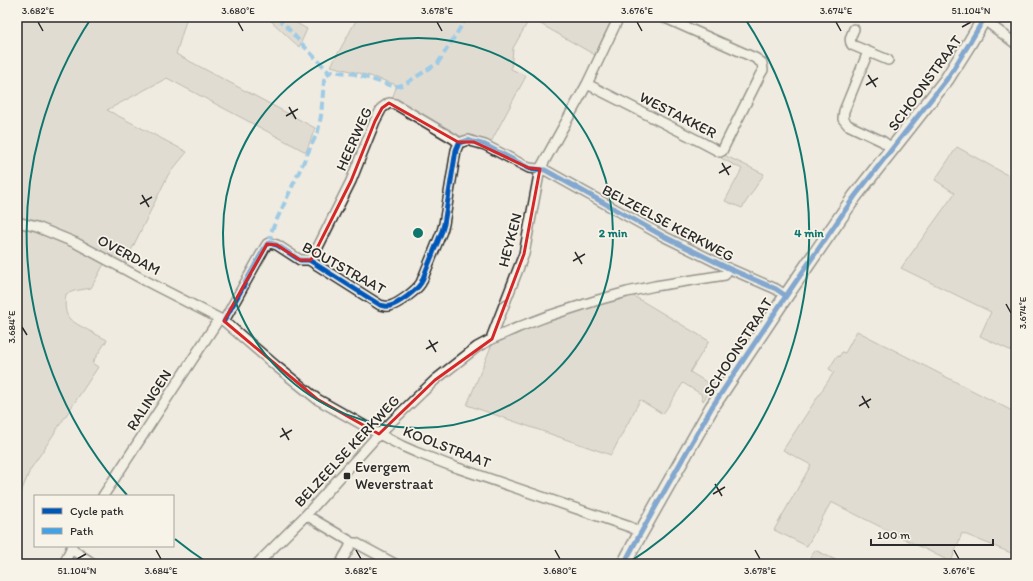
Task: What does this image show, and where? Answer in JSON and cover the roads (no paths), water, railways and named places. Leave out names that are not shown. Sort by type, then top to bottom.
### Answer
[{"type":"street","points":[[540,169],[587,84],[619,17]]},
{"type":"street","name":"WESTAKKER","points":[[587,84],[722,152],[763,70],[762,63],[755,58],[663,17]]},
{"type":"street","points":[[984,18],[1016,44]]},
{"type":"street","name":"SCHOONSTRAAT","points":[[624,564],[712,407],[855,196],[946,79],[984,18]]},
{"type":"street","points":[[854,29],[850,40],[852,45],[888,60]]},
{"type":"street","points":[[868,52],[844,111],[843,119],[848,125],[882,141],[892,148]]},
{"type":"street","name":"HEERWEG","points":[[309,260],[315,253],[351,181],[375,121],[382,108],[389,103],[395,104],[459,143]]},
{"type":"street","name":"BELZEELSE KERKWEG","points":[[459,143],[468,140],[485,146],[529,168],[546,170],[663,236],[728,268],[776,289],[786,296]]},
{"type":"street","name":"BOUTSTRAAT","points":[[221,320],[267,244],[270,243],[277,245],[300,260],[309,260],[380,305],[386,307],[394,305],[419,287],[442,231],[456,150],[459,143]]},
{"type":"street","name":"HEYKEN","points":[[492,339],[524,254],[540,169]]},
{"type":"street","name":"OVERDAM","points":[[17,222],[37,227],[76,243],[221,320]]},
{"type":"street","name":"BELZEELSE KERKWEG","points":[[257,564],[306,515],[379,434],[435,380],[477,347],[492,339],[548,316],[598,300],[649,288],[725,275],[728,268]]},
{"type":"street","name":"KOOLSTRAAT","points":[[221,320],[317,399],[379,434],[431,458],[630,527],[641,533]]},
{"type":"street","name":"RALINGEN","points":[[104,495],[221,320]]},
{"type":"street","points":[[306,515],[351,543],[356,543],[395,564]]},
{"type":"street","points":[[341,564],[342,559],[351,543]]},
{"type":"street","points":[[64,564],[71,548],[94,564]]},
{"type":"place","name":"Evergem Weverstraat","points":[[347,476]]}]
